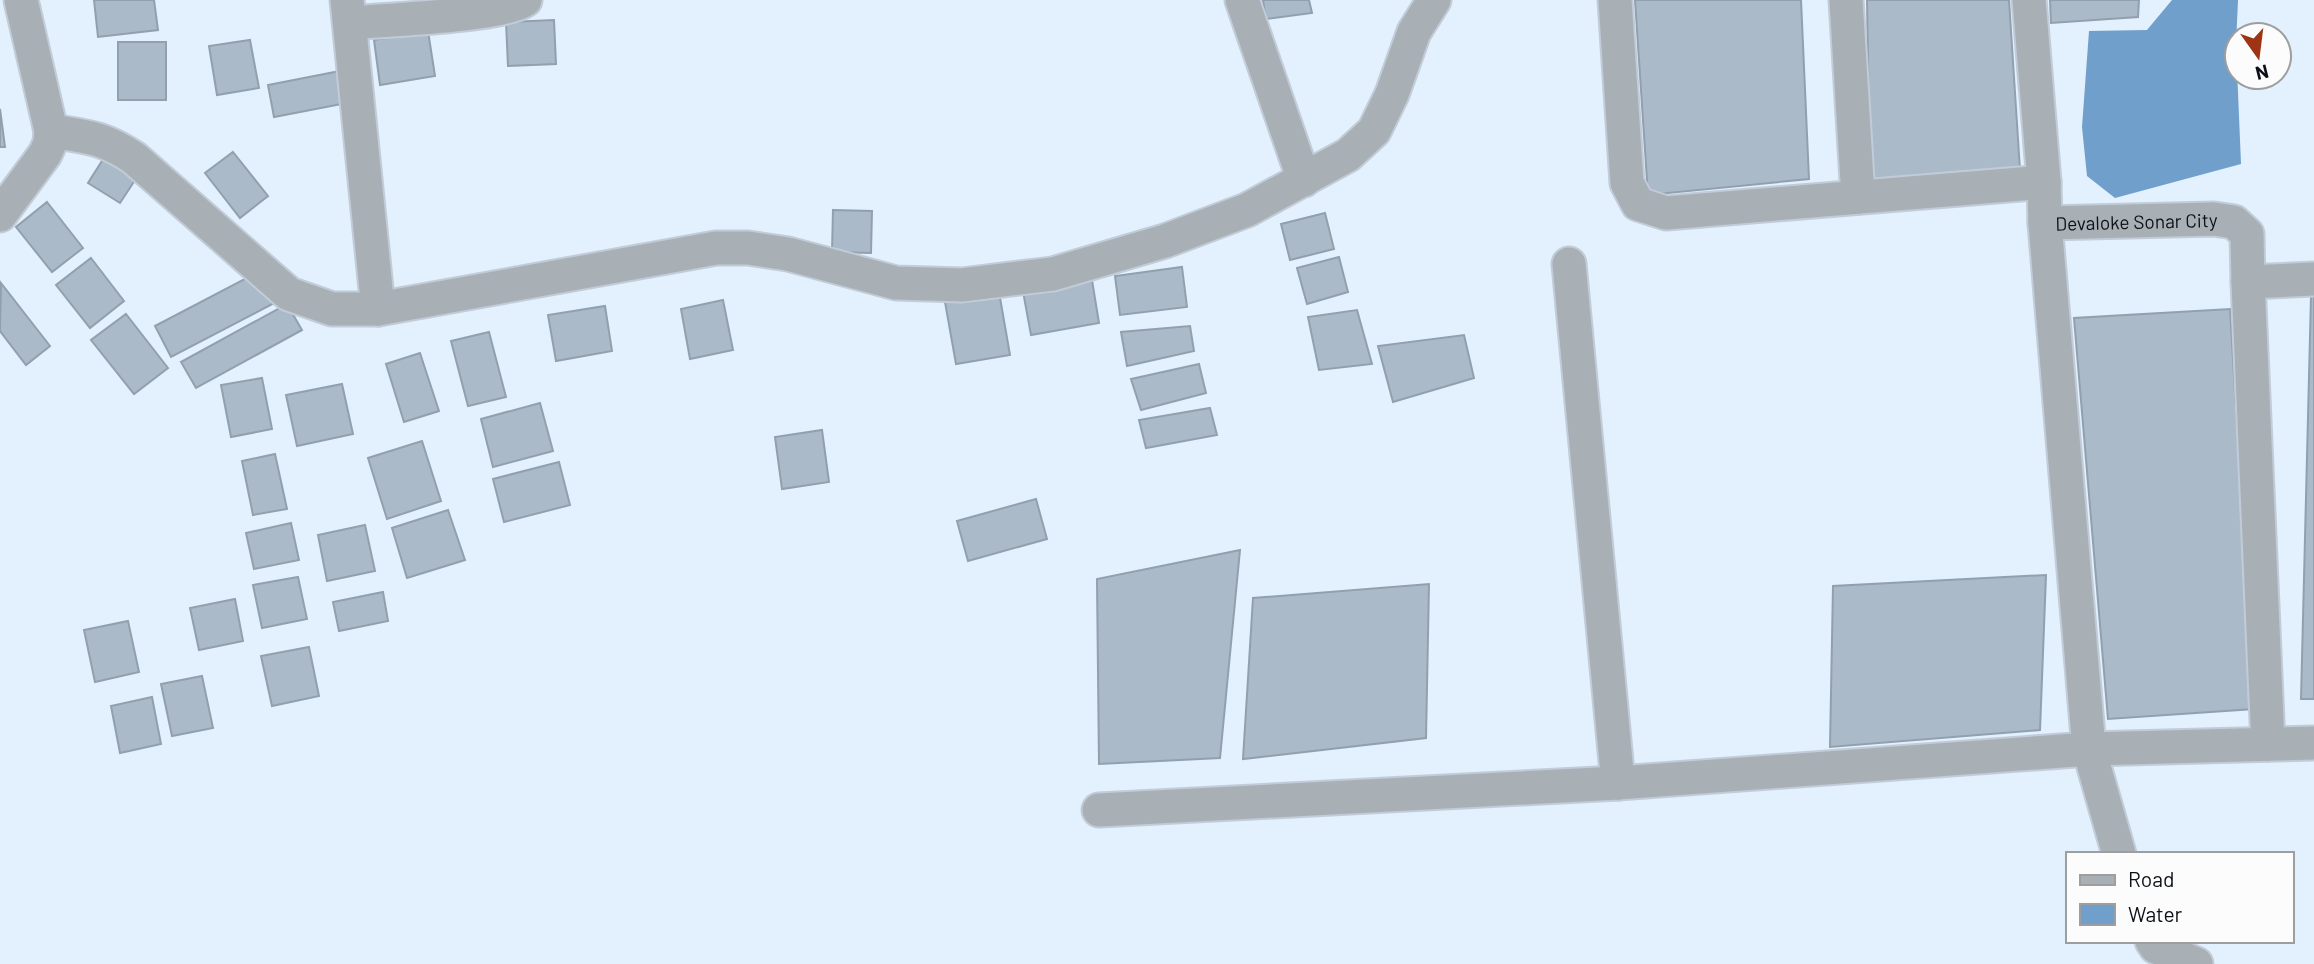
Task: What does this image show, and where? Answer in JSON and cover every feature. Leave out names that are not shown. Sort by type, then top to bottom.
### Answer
[{"type":"street","points":[[0,215],[45,154],[50,143],[51,131],[21,0]]},
{"type":"street","points":[[378,309],[349,11],[485,12],[518,6],[525,0]]},
{"type":"street","points":[[1242,0],[1304,180]]},
{"type":"street","points":[[51,131],[93,137],[112,143],[134,158],[289,294],[332,309],[378,309],[716,248],[748,248],[788,254],[896,283],[962,285],[1053,274],[1165,241],[1247,210],[1348,155],[1374,131],[1392,94],[1414,32],[1434,0]]},
{"type":"street","points":[[1615,0],[1627,183],[1638,204],[1666,213],[2044,182]]},
{"type":"street","points":[[1846,0],[1858,197]]},
{"type":"street","name":"Devaloke Sonar City","points":[[2029,0],[2045,223],[2214,219],[2234,222],[2247,234],[2268,744]]},
{"type":"street","points":[[2045,223],[2089,749],[2118,852]]},
{"type":"street","points":[[1569,264],[1618,783]]},
{"type":"street","points":[[2248,282],[2314,279]]},
{"type":"street","points":[[1099,810],[1618,783],[2089,749],[2314,743]]},
{"type":"street","points":[[2153,943],[2156,947],[2196,964]]},
{"type":"water","points":[[2172,0],[2238,0],[2237,21],[2223,21],[2223,91],[2238,91],[2241,164],[2115,198],[2087,176],[2082,127],[2089,31],[2147,30]]},
{"type":"building","points":[[94,0],[154,0],[158,30],[98,37]]},
{"type":"building","points":[[1263,0],[1309,0],[1312,13],[1266,19]]},
{"type":"building","points":[[1635,0],[1801,0],[1809,179],[1648,195]]},
{"type":"building","points":[[1867,0],[2009,0],[2020,170],[1870,182]]},
{"type":"building","points":[[2050,0],[2139,0],[2138,17],[2051,23]]},
{"type":"building","points":[[554,20],[556,64],[508,66],[506,22]]},
{"type":"building","points":[[428,31],[435,76],[380,85],[374,40]]},
{"type":"building","points":[[250,40],[259,88],[217,95],[209,46]]},
{"type":"building","points":[[118,42],[166,42],[166,100],[118,100]]},
{"type":"building","points":[[345,70],[352,102],[274,117],[268,85]]},
{"type":"building","points":[[0,109],[5,147],[0,147]]},
{"type":"building","points":[[109,150],[141,171],[120,203],[88,183]]},
{"type":"building","points":[[233,152],[268,196],[240,218],[205,173]]},
{"type":"building","points":[[47,202],[83,248],[52,272],[16,227]]},
{"type":"building","points":[[833,210],[872,211],[871,253],[832,252]]},
{"type":"building","points":[[1325,213],[1334,249],[1290,260],[1281,224]]},
{"type":"building","points":[[1339,257],[1348,292],[1307,304],[1297,268]]},
{"type":"building","points":[[91,258],[124,301],[90,328],[56,285]]},
{"type":"building","points":[[1182,267],[1187,307],[1120,315],[1115,276]]},
{"type":"building","points":[[262,270],[278,301],[171,357],[155,326]]},
{"type":"building","points":[[1091,274],[1099,323],[1031,335],[1022,286]]},
{"type":"building","points":[[1,283],[50,346],[26,365],[0,331]]},
{"type":"building","points":[[999,292],[1010,355],[956,364],[945,302]]},
{"type":"building","points":[[2311,296],[2314,297],[2314,699],[2301,699]]},
{"type":"building","points":[[723,300],[733,350],[690,359],[681,309]]},
{"type":"building","points":[[287,304],[302,330],[196,388],[181,362]]},
{"type":"building","points":[[605,306],[612,351],[556,361],[548,315]]},
{"type":"building","points":[[2230,309],[2254,709],[2108,719],[2074,318]]},
{"type":"building","points":[[1357,310],[1372,364],[1319,370],[1308,317]]},
{"type":"building","points":[[126,314],[168,368],[134,394],[91,340]]},
{"type":"building","points":[[1190,326],[1194,351],[1127,366],[1121,332]]},
{"type":"building","points":[[489,332],[506,397],[468,406],[451,341]]},
{"type":"building","points":[[1464,335],[1474,378],[1393,402],[1378,346]]},
{"type":"building","points":[[420,353],[439,411],[404,422],[386,364]]},
{"type":"building","points":[[1199,364],[1206,393],[1141,410],[1131,379]]},
{"type":"building","points":[[262,378],[272,429],[231,437],[221,385]]},
{"type":"building","points":[[342,384],[353,434],[297,446],[286,395]]},
{"type":"building","points":[[540,403],[553,451],[493,467],[481,419]]},
{"type":"building","points":[[1210,408],[1217,435],[1146,448],[1139,420]]},
{"type":"building","points":[[822,430],[829,482],[782,489],[775,437]]},
{"type":"building","points":[[422,441],[441,501],[387,519],[368,458]]},
{"type":"building","points":[[275,454],[287,509],[253,515],[242,461]]},
{"type":"building","points":[[559,462],[570,505],[504,522],[493,479]]},
{"type":"building","points":[[1036,499],[1047,539],[968,561],[957,521]]},
{"type":"building","points":[[448,510],[465,560],[407,578],[392,528]]},
{"type":"building","points":[[291,523],[299,560],[254,569],[246,533]]},
{"type":"building","points":[[365,525],[375,571],[327,581],[318,535]]},
{"type":"building","points":[[1240,550],[1220,758],[1099,764],[1097,579]]},
{"type":"building","points":[[2046,575],[2040,730],[1830,747],[1833,586]]},
{"type":"building","points":[[298,577],[307,619],[262,628],[253,585]]},
{"type":"building","points":[[1429,584],[1426,738],[1243,759],[1253,598]]},
{"type":"building","points":[[383,592],[388,621],[339,631],[333,602]]},
{"type":"building","points":[[235,599],[243,641],[199,650],[190,608]]},
{"type":"building","points":[[128,621],[139,672],[95,682],[84,630]]},
{"type":"building","points":[[309,647],[319,696],[272,706],[261,656]]},
{"type":"building","points":[[202,676],[213,728],[172,736],[161,684]]},
{"type":"building","points":[[152,697],[161,744],[120,753],[111,706]]}]
